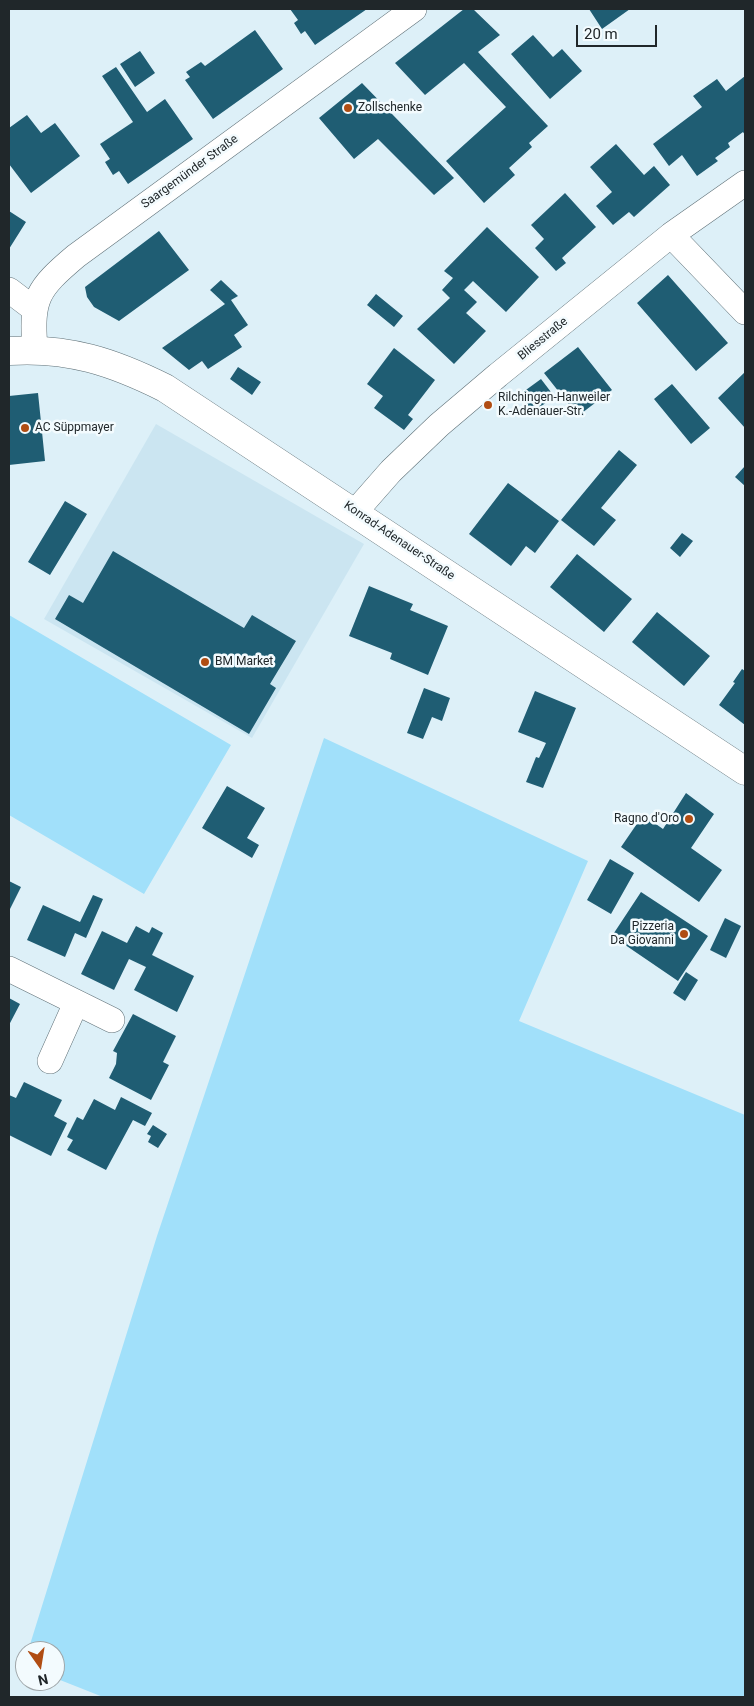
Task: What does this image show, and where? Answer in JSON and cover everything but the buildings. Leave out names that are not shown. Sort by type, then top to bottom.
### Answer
[{"type":"main road","name":"Konrad-Adenauer-Straße","points":[[22,350],[89,357],[124,367],[166,388],[745,772]]},
{"type":"street","name":"Saargemünder Straße","points":[[22,350],[40,292],[76,256],[414,9]]},
{"type":"street","name":"Bliesstraße","points":[[355,512],[391,471],[439,426],[672,235],[745,183]]},
{"type":"street","points":[[672,235],[745,312]]},
{"type":"street","points":[[9,290],[34,309]]},
{"type":"street","points":[[9,969],[112,1020]]},
{"type":"street","points":[[50,1061],[76,1003]]},
{"type":"shaded area","points":[[156,424],[364,544],[252,738],[44,619]]},
{"type":"shaded area","points":[[9,615],[231,745],[144,894],[9,815]]},
{"type":"shaded area","points":[[324,738],[588,861],[519,1021],[745,1115],[745,1697],[103,1697],[65,1682],[65,1641],[31,1641],[157,1236]]},
{"type":"place","name":"Zollschenke","points":[[348,108]]},
{"type":"place","name":"Rilchingen-Hanweiler K.-Adenauer-Str.","points":[[488,405]]},
{"type":"place","name":"AC Süppmayer","points":[[25,428]]},
{"type":"place","name":"BM Market","points":[[205,662]]},
{"type":"place","name":"Ragno d'Oro","points":[[689,819]]},
{"type":"place","name":"Pizzeria Da Giovanni","points":[[684,934]]}]
